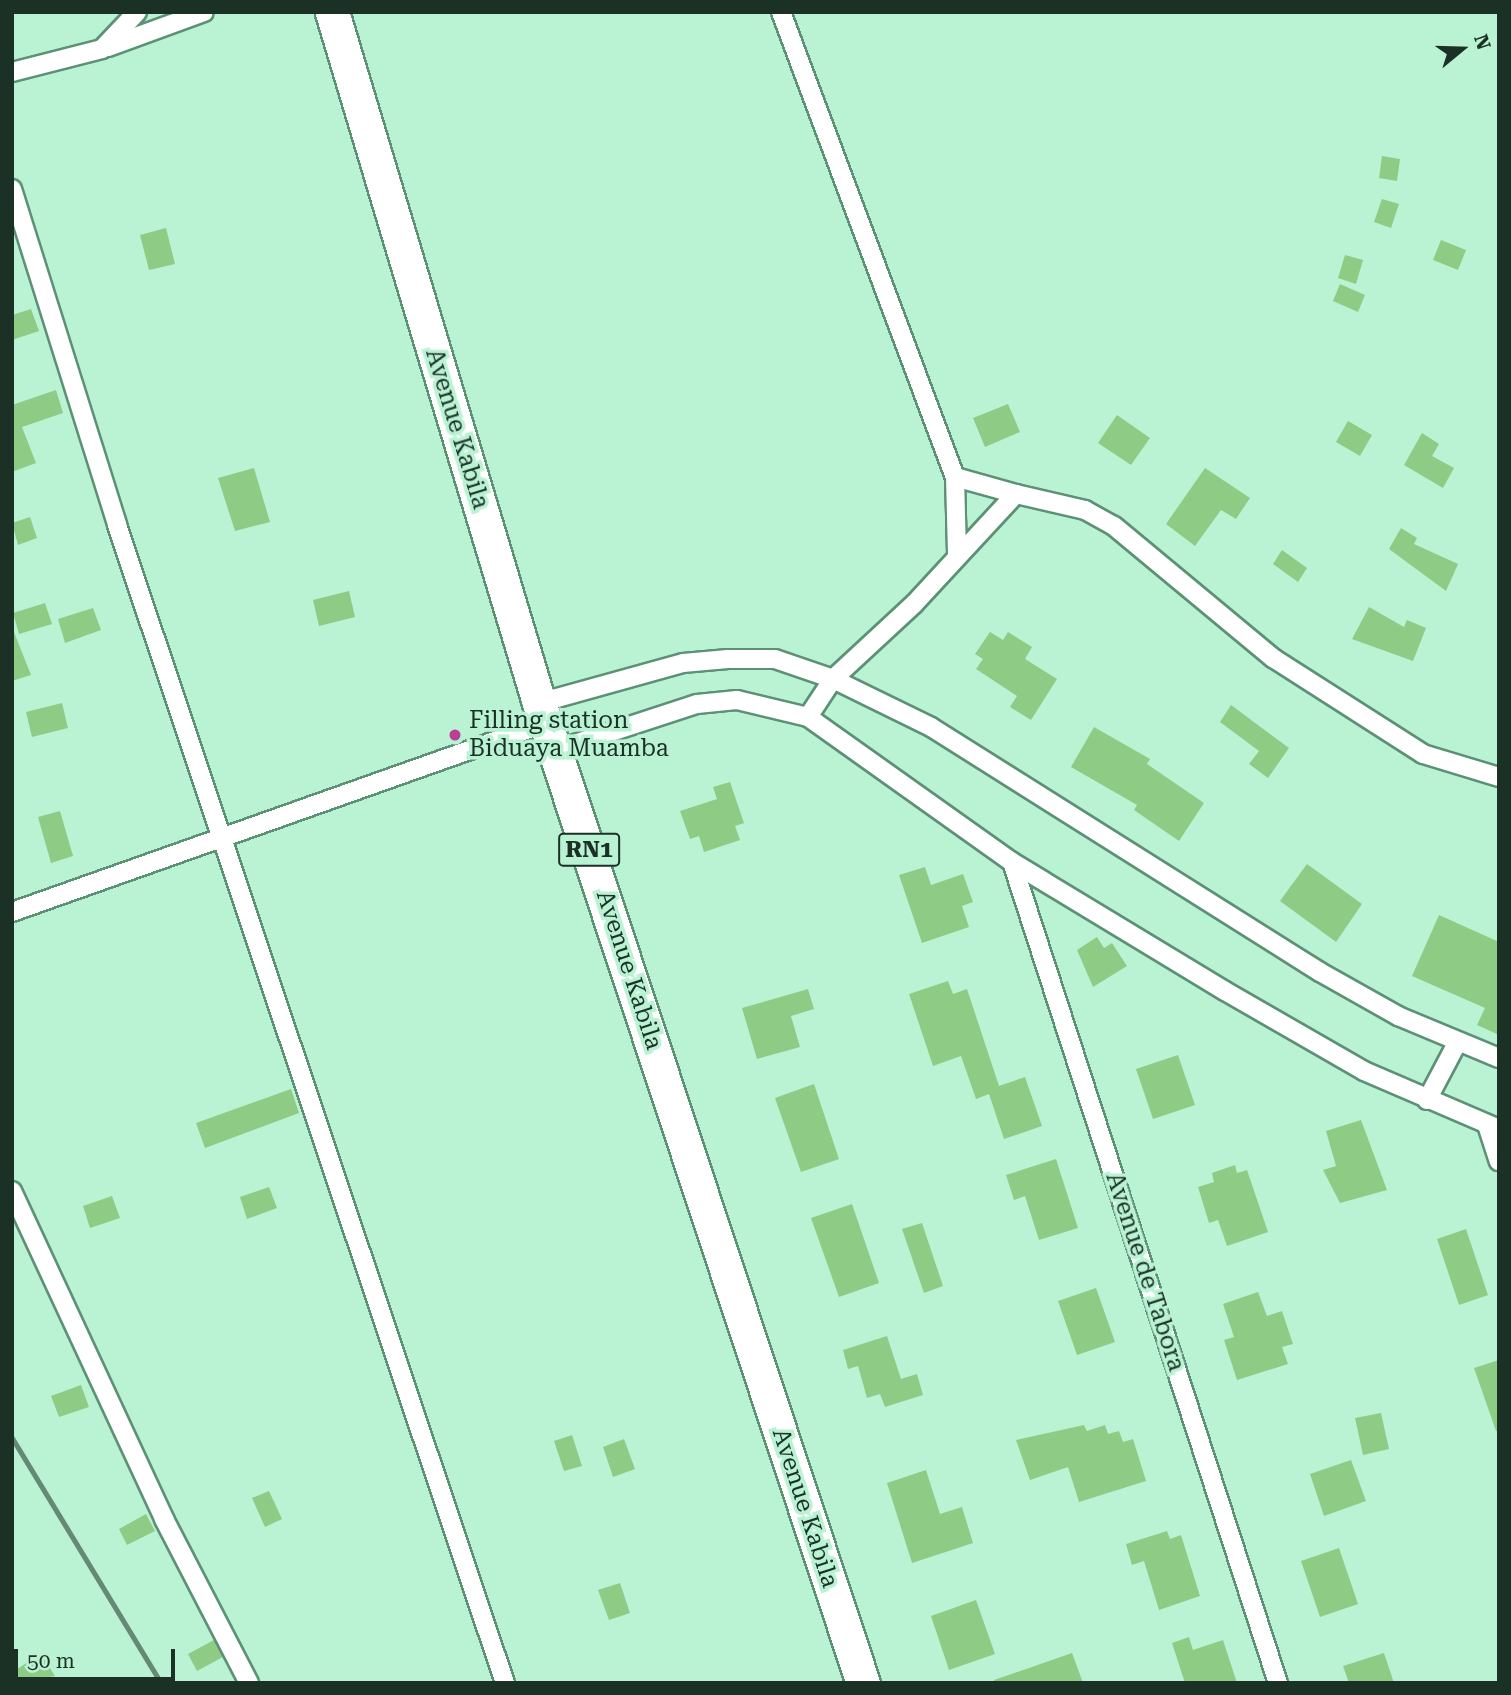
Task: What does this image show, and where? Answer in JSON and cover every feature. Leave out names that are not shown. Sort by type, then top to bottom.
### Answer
[{"type":"highway","name":"Avenue Kabila","points":[[332,12],[547,725],[863,1683]]},
{"type":"street","points":[[102,49],[137,12]]},
{"type":"street","points":[[12,72],[102,49],[204,12]]},
{"type":"street","points":[[781,12],[955,477],[957,554]]},
{"type":"street","points":[[12,189],[222,838],[505,1683]]},
{"type":"street","points":[[955,477],[1085,510],[1115,526],[1273,658],[1423,754],[1499,778]]},
{"type":"street","points":[[808,717],[833,679],[874,643],[1016,494]]},
{"type":"street","points":[[12,912],[547,725],[683,663],[775,659],[833,679],[931,727],[1299,959],[1457,1043],[1499,1059]]},
{"type":"street","points":[[547,725],[737,699],[808,717],[1012,862],[1283,1025],[1427,1100],[1493,1127],[1499,1161]]},
{"type":"street","name":"Avenue de Tabora","points":[[1012,862],[1278,1683]]},
{"type":"street","points":[[1427,1100],[1457,1043]]},
{"type":"street","points":[[12,1191],[164,1519],[249,1683]]},
{"type":"building","points":[[1382,156],[1400,159],[1397,181],[1379,178]]},
{"type":"building","points":[[1382,199],[1399,204],[1391,228],[1374,222]]},
{"type":"building","points":[[166,228],[175,264],[149,270],[140,235]]},
{"type":"building","points":[[1441,240],[1466,250],[1458,270],[1433,260]]},
{"type":"building","points":[[1345,255],[1363,260],[1356,284],[1338,278]]},
{"type":"building","points":[[1340,284],[1365,295],[1358,312],[1333,301]]},
{"type":"building","points":[[31,309],[39,331],[12,340],[12,315]]},
{"type":"building","points":[[56,390],[63,413],[22,427],[36,463],[12,472],[12,405]]},
{"type":"building","points":[[1008,404],[1020,432],[985,447],[973,418]]},
{"type":"building","points":[[1117,415],[1150,438],[1131,465],[1098,443]]},
{"type":"building","points":[[1348,421],[1372,435],[1360,456],[1336,442]]},
{"type":"building","points":[[1422,433],[1439,444],[1432,456],[1454,468],[1443,488],[1404,465]]},
{"type":"building","points":[[254,468],[270,522],[235,531],[218,478]]},
{"type":"building","points":[[1205,468],[1250,498],[1236,519],[1221,510],[1195,546],[1166,524]]},
{"type":"building","points":[[30,517],[37,538],[18,545],[12,523]]},
{"type":"building","points":[[1401,528],[1417,538],[1414,544],[1458,564],[1446,591],[1389,549]]},
{"type":"building","points":[[1282,550],[1307,568],[1298,582],[1273,564]]},
{"type":"building","points":[[349,591],[355,617],[319,626],[313,600]]},
{"type":"building","points":[[45,603],[52,624],[19,634],[13,613]]},
{"type":"building","points":[[1369,607],[1404,627],[1407,620],[1426,628],[1413,661],[1352,639]]},
{"type":"building","points":[[93,608],[101,630],[65,643],[58,619]]},
{"type":"building","points":[[12,627],[31,675],[12,681]]},
{"type":"building","points":[[990,632],[1003,640],[1008,632],[1032,647],[1025,659],[1057,679],[1031,720],[1010,707],[1017,696],[976,669],[983,659],[975,654]]},
{"type":"building","points":[[62,703],[68,728],[32,737],[26,712]]},
{"type":"building","points":[[1231,705],[1289,748],[1268,778],[1249,764],[1259,751],[1220,722]]},
{"type":"building","points":[[1094,727],[1150,759],[1147,764],[1204,803],[1179,841],[1134,810],[1137,805],[1071,767]]},
{"type":"building","points":[[730,782],[744,823],[735,826],[740,840],[704,852],[699,836],[690,839],[680,811],[717,799],[713,787]]},
{"type":"building","points":[[60,811],[73,856],[51,863],[38,817]]},
{"type":"building","points":[[1307,864],[1362,904],[1336,942],[1280,901]]},
{"type":"building","points":[[925,867],[931,885],[963,874],[973,902],[962,906],[969,927],[922,943],[899,875]]},
{"type":"building","points":[[1439,915],[1499,942],[1499,1035],[1477,1025],[1485,1008],[1412,976]]},
{"type":"building","points":[[1097,937],[1104,948],[1112,943],[1127,966],[1093,987],[1077,950]]},
{"type":"building","points":[[948,981],[953,994],[967,989],[999,1086],[1025,1077],[1042,1126],[1004,1139],[989,1094],[976,1099],[961,1056],[933,1066],[909,994]]},
{"type":"building","points":[[808,989],[814,1009],[791,1016],[800,1047],[757,1059],[742,1008]]},
{"type":"building","points":[[1178,1055],[1195,1105],[1153,1119],[1136,1069]]},
{"type":"building","points":[[814,1084],[839,1159],[801,1172],[775,1098]]},
{"type":"building","points":[[291,1089],[299,1113],[205,1148],[196,1123]]},
{"type":"building","points":[[1361,1120],[1387,1190],[1340,1203],[1323,1170],[1336,1166],[1326,1131]]},
{"type":"building","points":[[1056,1159],[1078,1228],[1039,1240],[1025,1196],[1014,1200],[1006,1175]]},
{"type":"building","points":[[1235,1165],[1237,1173],[1247,1170],[1268,1232],[1227,1246],[1218,1220],[1209,1223],[1198,1187],[1214,1182],[1212,1173]]},
{"type":"building","points":[[269,1187],[277,1208],[247,1219],[240,1197]]},
{"type":"building","points":[[112,1196],[120,1218],[90,1228],[83,1206]]},
{"type":"building","points":[[852,1204],[879,1283],[839,1297],[811,1218]]},
{"type":"building","points":[[922,1223],[943,1286],[924,1293],[902,1229]]},
{"type":"building","points":[[1466,1229],[1488,1295],[1459,1305],[1437,1239]]},
{"type":"building","points":[[1096,1288],[1115,1342],[1077,1355],[1058,1301]]},
{"type":"building","points":[[1258,1292],[1267,1316],[1282,1311],[1293,1344],[1282,1347],[1288,1364],[1237,1380],[1224,1340],[1234,1337],[1223,1304]]},
{"type":"building","points":[[887,1336],[901,1379],[917,1374],[923,1395],[885,1407],[880,1394],[867,1398],[858,1366],[848,1369],[843,1350]]},
{"type":"building","points":[[1499,1360],[1499,1431],[1496,1431],[1474,1368]]},
{"type":"building","points":[[81,1385],[89,1407],[59,1417],[51,1396]]},
{"type":"building","points":[[1381,1413],[1389,1449],[1363,1455],[1355,1418]]},
{"type":"building","points":[[1084,1425],[1087,1431],[1105,1425],[1108,1434],[1119,1431],[1123,1442],[1133,1439],[1146,1481],[1079,1502],[1068,1467],[1030,1480],[1016,1440]]},
{"type":"building","points":[[572,1435],[582,1466],[564,1471],[554,1441]]},
{"type":"building","points":[[624,1439],[635,1469],[613,1477],[603,1447]]},
{"type":"building","points":[[1351,1460],[1366,1501],[1324,1516],[1310,1474]]},
{"type":"building","points":[[926,1470],[940,1514],[962,1507],[973,1543],[912,1563],[887,1483]]},
{"type":"building","points":[[269,1491],[282,1519],[265,1527],[252,1498]]},
{"type":"building","points":[[146,1514],[155,1531],[127,1545],[119,1529]]},
{"type":"building","points":[[1167,1531],[1170,1539],[1181,1535],[1200,1596],[1159,1610],[1144,1561],[1132,1565],[1126,1544]]},
{"type":"building","points":[[1339,1548],[1358,1604],[1320,1617],[1301,1561]]},
{"type":"building","points":[[620,1583],[630,1613],[609,1620],[598,1590]]},
{"type":"building","points":[[976,1600],[995,1654],[949,1670],[931,1616]]},
{"type":"building","points":[[1189,1637],[1193,1650],[1223,1640],[1237,1683],[1185,1683],[1172,1643]]},
{"type":"building","points":[[214,1640],[223,1657],[197,1671],[188,1654]]},
{"type":"building","points":[[1072,1653],[1083,1683],[995,1683],[994,1680]]},
{"type":"building","points":[[1384,1653],[1394,1683],[1349,1683],[1343,1666]]},
{"type":"building","points":[[41,1654],[55,1676],[12,1683],[12,1672]]},
{"type":"railway","points":[[12,1438],[161,1683]]},
{"type":"place","name":"Filling station Biduaya Muamba","points":[[455,735]]}]
